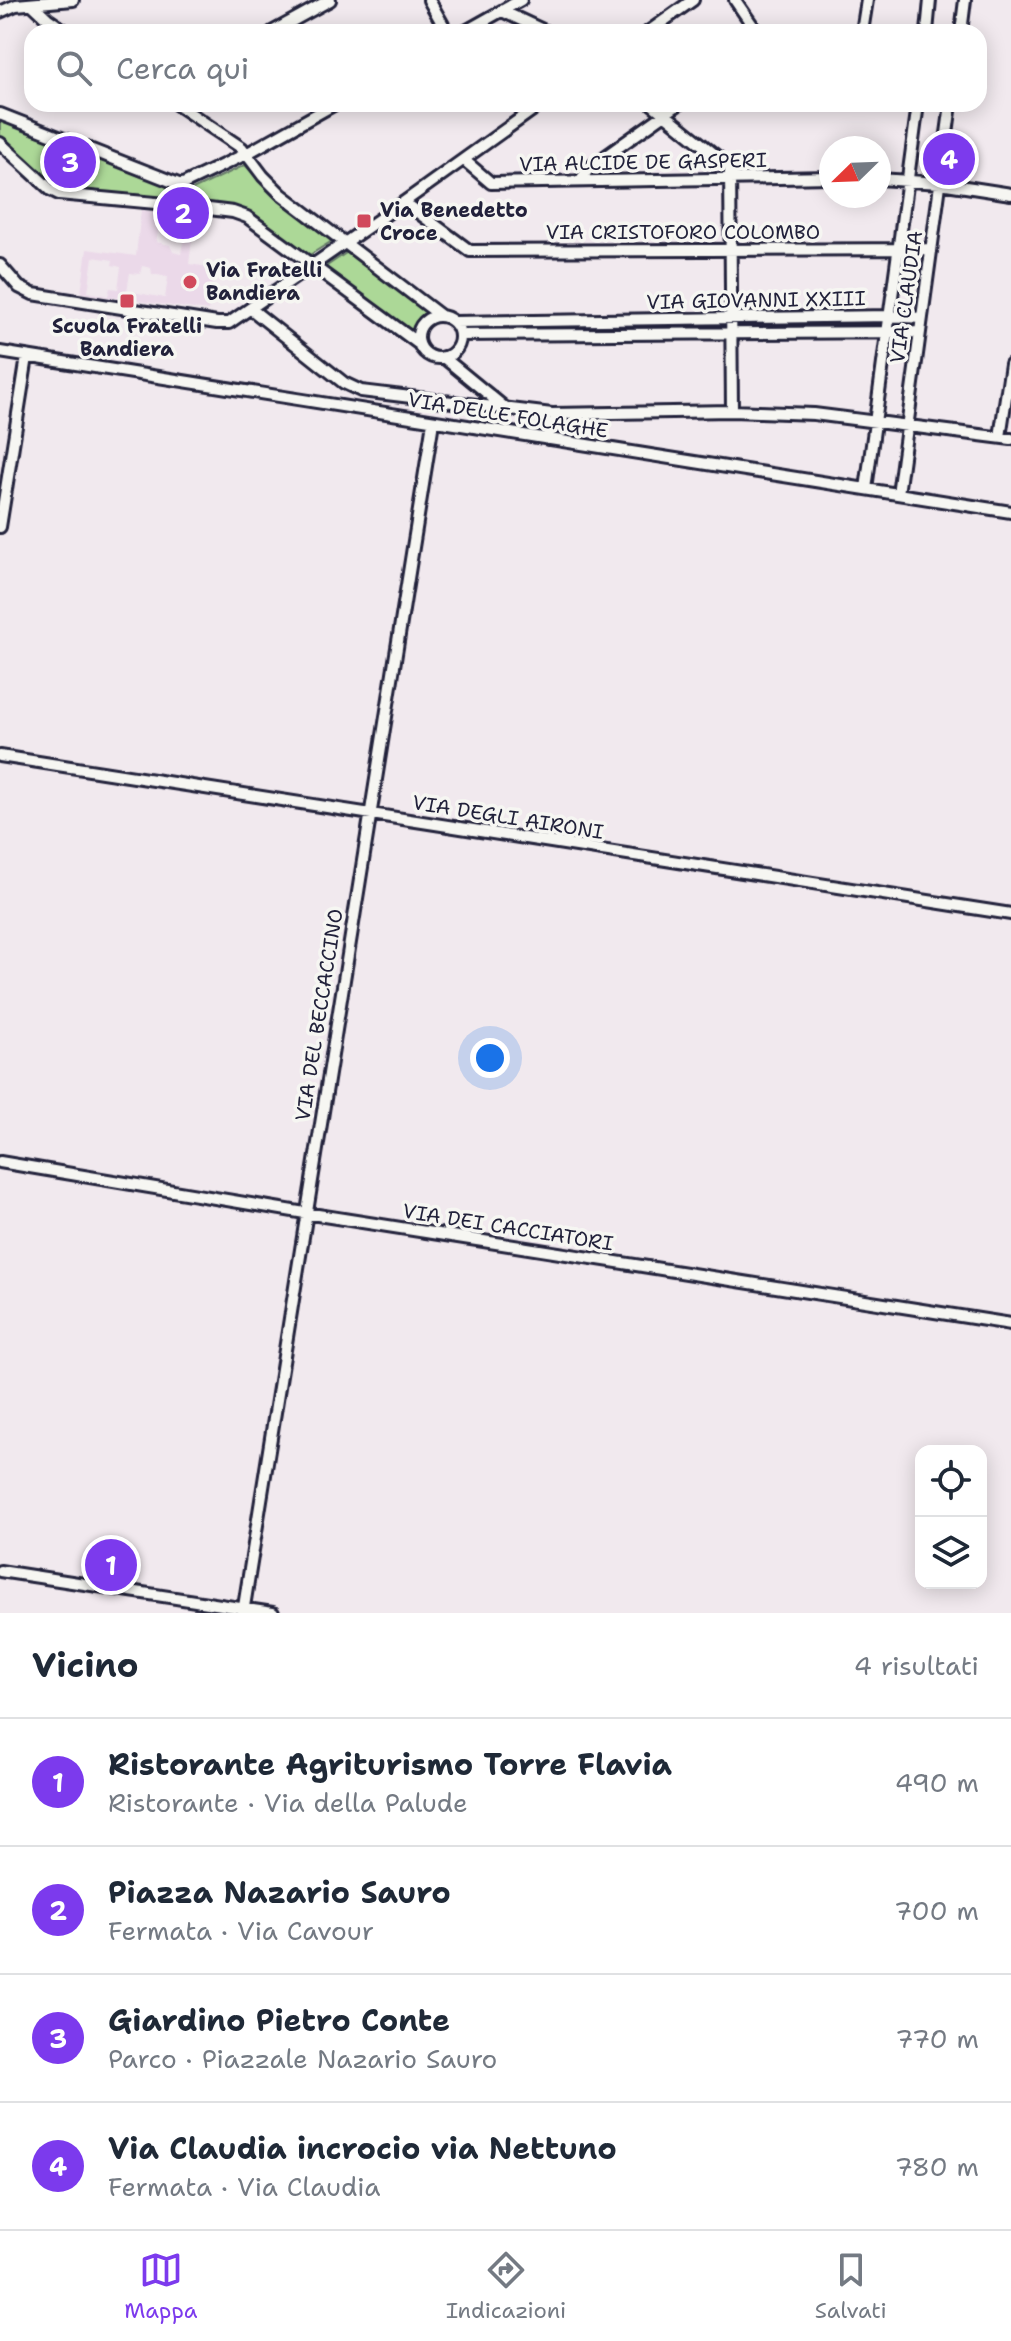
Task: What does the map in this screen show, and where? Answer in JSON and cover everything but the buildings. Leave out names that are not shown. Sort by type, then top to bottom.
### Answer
[{"type":"street","points":[[0,12],[12,6],[73,0]]},
{"type":"street","points":[[286,24],[330,0]]},
{"type":"street","points":[[429,0],[442,24]]},
{"type":"street","points":[[478,24],[521,0]]},
{"type":"street","points":[[659,24],[693,0]]},
{"type":"street","points":[[735,0],[752,24]]},
{"type":"street","points":[[863,24],[867,0]]},
{"type":"street","points":[[928,24],[930,0]]},
{"type":"street","points":[[962,24],[965,0]]},
{"type":"street","points":[[32,4],[55,24]]},
{"type":"street","points":[[502,11],[530,24]]},
{"type":"street","points":[[187,112],[246,154],[281,194],[441,316],[454,322],[460,335],[457,346],[443,357]]},
{"type":"street","points":[[0,114],[181,185],[246,154],[321,112]]},
{"type":"street","points":[[0,265],[19,287],[33,294],[221,324],[232,321],[529,112]]},
{"type":"street","points":[[662,112],[730,167],[732,411]]},
{"type":"street","points":[[580,181],[589,168],[667,112]]},
{"type":"street","name":"VIA CLAUDIA","points":[[866,489],[917,112]]},
{"type":"street","name":"VIA CLAUDIA","points":[[898,494],[950,112]]},
{"type":"street","points":[[0,143],[56,193],[233,212],[247,217],[419,344],[426,353],[443,357],[505,409]]},
{"type":"street","name":"VIA ALCIDE DE GASPERI","points":[[464,160],[491,183],[819,177]]},
{"type":"street","points":[[891,179],[1011,194]]},
{"type":"street","points":[[177,205],[181,185]]},
{"type":"street","name":"VIA CRISTOFORO COLOMBO","points":[[404,202],[470,251],[931,249]]},
{"type":"street","points":[[251,309],[354,389],[552,414],[732,411],[814,414],[1006,438],[1011,364]]},
{"type":"street","points":[[419,344],[422,324],[427,319],[441,316]]},
{"type":"street","name":"VIA GIOVANNI XXIII","points":[[454,322],[921,318]]},
{"type":"street","points":[[591,320],[591,334]]},
{"type":"street","name":"VIA GIOVANNI XXIII","points":[[460,335],[920,332]]},
{"type":"street","name":"VIA DELLE FOLAGHE","points":[[0,352],[1011,512]]},
{"type":"street","points":[[0,527],[3,485],[27,357]]},
{"type":"street","points":[[548,439],[552,414]]},
{"type":"street","name":"VIA DEL BECCACCINO","points":[[243,1611],[433,422]]},
{"type":"street","name":"VIA DEGLI AIRONI","points":[[0,756],[1011,914]]},
{"type":"street","name":"VIA DEI CACCIATORI","points":[[0,1162],[1011,1324]]},
{"type":"street","points":[[0,1571],[243,1611],[273,1613]]},
{"type":"shaded area","name":"Via Fratelli Bandiera","points":[[141,210],[195,216],[189,264],[215,268],[208,311],[81,293],[87,249],[136,256]],"holes":[[[161,219],[178,222],[177,229],[185,230],[181,254],[173,252],[170,245],[156,242]],[[93,257],[113,260],[112,265],[121,267],[118,289],[110,288],[108,296],[88,292]],[[142,266],[151,268],[152,274],[168,277],[165,298],[127,291],[130,273],[140,274]]]},
{"type":"green space","points":[[0,116],[177,188],[174,201],[60,190],[0,138]]},
{"type":"green space","points":[[245,165],[274,196],[332,241],[308,256],[251,214],[184,201],[184,194]]},
{"type":"green space","points":[[349,251],[430,313],[420,320],[415,335],[324,268]]},
{"type":"place","name":"Via Claudia incrocio via Nettuno","points":[[949,159]]},
{"type":"place","name":"Giardino Pietro Conte","points":[[70,162]]},
{"type":"place","name":"Piazza Nazario Sauro","points":[[183,213]]},
{"type":"place","name":"Via Benedetto Croce","points":[[364,221]]},
{"type":"place","name":"Via Fratelli Bandiera","points":[[190,282]]},
{"type":"place","name":"Scuola Fratelli Bandiera","points":[[127,301]]},
{"type":"place","name":"Ristorante Agriturismo Torre Flavia","points":[[111,1565]]}]
